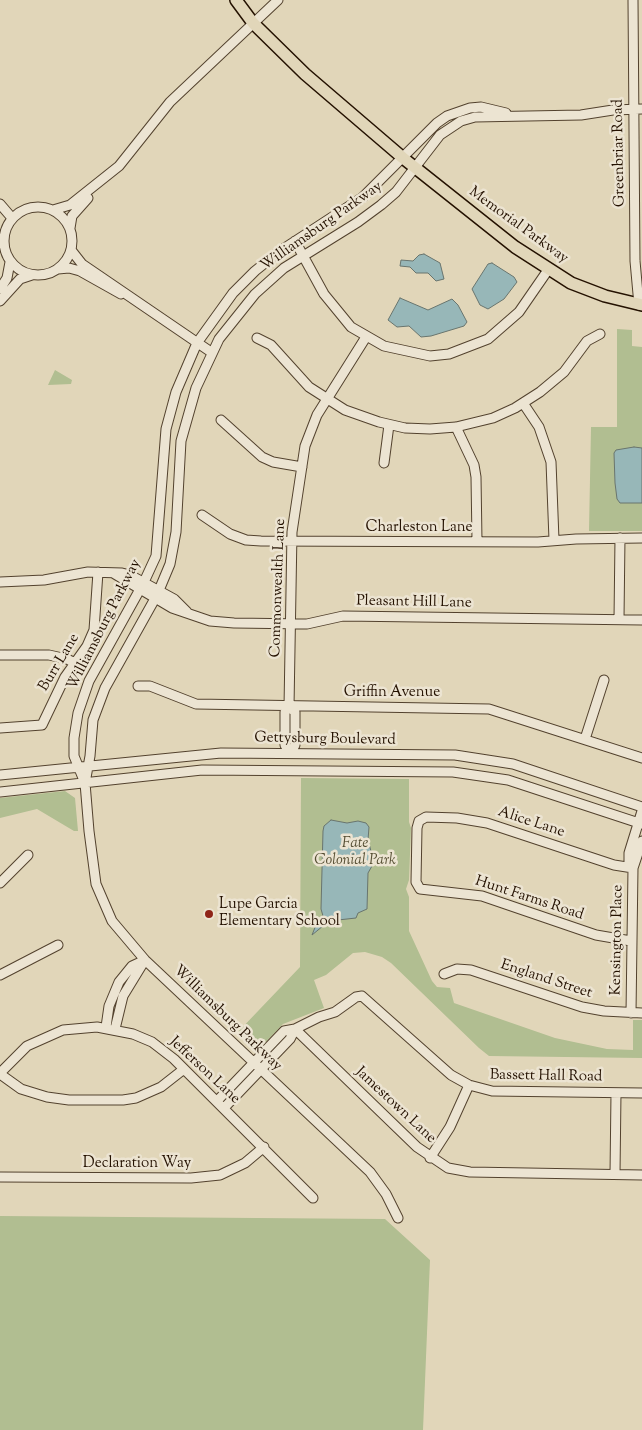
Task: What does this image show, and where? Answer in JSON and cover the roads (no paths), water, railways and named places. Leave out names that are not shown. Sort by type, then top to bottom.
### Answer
[{"type":"main road","points":[[236,0],[253,23],[310,79],[403,158]]},
{"type":"main road","name":"Memorial Parkway","points":[[403,158],[515,247],[548,270],[571,283],[606,296],[640,305]]},
{"type":"street","points":[[53,210],[70,205],[119,166],[170,102],[278,0]]},
{"type":"street","name":"Greenbriar Road","points":[[633,0],[638,109],[635,261],[640,305]]},
{"type":"street","name":"Williamsburg Parkway","points":[[83,766],[74,756],[74,738],[83,696],[94,672],[141,587],[158,548],[162,456],[166,429],[176,392],[197,343],[233,293],[255,271],[295,241],[363,198],[437,123],[458,111],[481,107],[519,116]]},
{"type":"street","points":[[519,116],[580,115],[638,109]]},
{"type":"street","name":"Williamsburg Parkway","points":[[398,1218],[386,1194],[370,1172],[145,960],[118,930],[99,892],[93,868],[83,766],[98,704],[166,574],[174,543],[182,432],[192,398],[211,352],[234,318],[255,294],[302,256],[358,222],[396,192],[416,168],[429,147],[456,124],[475,117],[519,116]]},
{"type":"street","points":[[58,269],[66,261],[71,250],[70,228],[72,216],[102,180]]},
{"type":"street","points":[[0,204],[12,218]]},
{"type":"street","points":[[32,275],[18,270],[10,262],[5,252],[3,241],[5,230],[12,218],[30,208],[40,207],[53,210],[64,219],[70,228]]},
{"type":"street","points":[[295,241],[333,307],[351,327],[384,346],[430,356],[464,350],[488,339],[502,329],[528,300],[548,270]]},
{"type":"street","points":[[71,250],[82,264],[211,352]]},
{"type":"street","points":[[0,289],[7,278],[10,262]]},
{"type":"street","points":[[0,301],[20,279],[69,268],[80,271],[106,287],[137,301]]},
{"type":"street","points":[[257,338],[271,345],[309,387],[327,399],[365,418],[389,425],[430,429],[456,427],[493,418],[524,403],[564,372],[588,341],[600,334]]},
{"type":"street","name":"Commonwealth Lane","points":[[290,770],[290,753],[285,745],[285,712],[289,707],[292,542],[302,467],[309,433],[327,399],[366,336]]},
{"type":"street","points":[[524,403],[539,427],[551,462],[554,540]]},
{"type":"street","points":[[221,420],[262,457],[273,462],[302,467]]},
{"type":"street","points":[[384,463],[389,425]]},
{"type":"street","points":[[456,427],[474,465],[476,477],[477,541]]},
{"type":"street","points":[[166,429],[182,432]]},
{"type":"street","name":"Charleston Lane","points":[[202,515],[230,534],[246,540],[292,542],[642,538]]},
{"type":"street","points":[[618,619],[620,538]]},
{"type":"street","name":"Pleasant Hill Lane","points":[[0,582],[34,581],[98,572],[130,575],[154,599],[172,608],[210,621],[290,625],[307,624],[343,616],[642,620]]},
{"type":"street","name":"Burr Lane","points":[[0,728],[42,726],[63,681],[87,646],[94,630],[98,572]]},
{"type":"street","name":"Pleasant Hill Lane","points":[[141,587],[159,590],[174,599],[188,612]]},
{"type":"street","points":[[0,655],[49,655],[67,659],[75,664]]},
{"type":"street","points":[[585,739],[604,680]]},
{"type":"street","name":"Griffin Avenue","points":[[138,686],[150,686],[196,704],[489,709],[642,758]]},
{"type":"street","name":"Gettysburg Boulevard","points":[[0,775],[221,753],[455,755],[484,758],[521,766],[642,807]]},
{"type":"street","name":"Gettysburg Boulevard","points":[[0,792],[202,770],[444,772],[482,775],[508,780],[640,824]]},
{"type":"street","name":"Kensington Place","points":[[633,868],[629,862],[629,853],[640,824],[642,811]]},
{"type":"street","name":"Alice Lane","points":[[418,887],[416,882],[416,828],[419,821],[426,817],[487,823],[614,865],[633,868]]},
{"type":"street","name":"Kensington Place","points":[[631,1013],[633,868],[642,841]]},
{"type":"street","points":[[0,883],[5,881],[28,855]]},
{"type":"street","name":"Hunt Farms Road","points":[[418,887],[425,890],[482,896],[596,935],[631,940]]},
{"type":"street","points":[[0,975],[58,945]]},
{"type":"street","points":[[111,1028],[109,1006],[119,982],[132,966],[145,960]]},
{"type":"street","name":"England Street","points":[[444,974],[458,969],[471,970],[582,1007],[642,1013]]},
{"type":"street","name":"Bassett Hall Road","points":[[295,1029],[319,1017],[335,1012],[356,997],[362,996],[368,999],[451,1075],[469,1085],[492,1091],[642,1093]]},
{"type":"street","name":"Jefferson Lane","points":[[0,1073],[20,1052],[48,1036],[81,1027],[111,1028],[152,1042],[184,1069],[264,1146],[313,1198]]},
{"type":"street","points":[[220,1105],[257,1066],[284,1031],[295,1029]]},
{"type":"street","name":"Jamestown Lane","points":[[295,1029],[430,1158],[458,1171],[642,1175]]},
{"type":"street","points":[[0,1073],[21,1089],[47,1097],[70,1100],[123,1100],[136,1098],[161,1087],[184,1069]]},
{"type":"street","points":[[430,1158],[450,1127],[469,1085]]},
{"type":"street","points":[[615,1174],[616,1093]]},
{"type":"street","name":"Declaration Way","points":[[0,1177],[191,1178],[220,1175],[245,1163],[264,1146]]},
{"type":"water","points":[[424,254],[440,263],[444,279],[436,281],[428,273],[416,273],[410,267],[400,266],[401,260],[413,261],[419,255]]},
{"type":"water","points":[[492,263],[514,277],[517,282],[504,299],[488,309],[480,305],[472,289],[488,264]]},
{"type":"water","points":[[400,298],[428,310],[452,299],[458,305],[467,322],[464,326],[431,336],[421,337],[409,326],[397,327],[388,320]]},
{"type":"water","points":[[634,447],[642,448],[642,503],[620,503],[617,499],[615,483],[614,453],[616,450]]},
{"type":"water","points":[[331,820],[347,823],[358,821],[366,823],[369,827],[368,840],[372,855],[372,866],[368,873],[367,909],[358,913],[356,918],[329,921],[312,935],[316,925],[323,916],[321,909],[323,831],[324,826]]},
{"type":"place","name":"Lupe Garcia Elementary School","points":[[209,914]]},
{"type":"park label","name":"Fate Colonial Park","points":[[355,852]]}]
